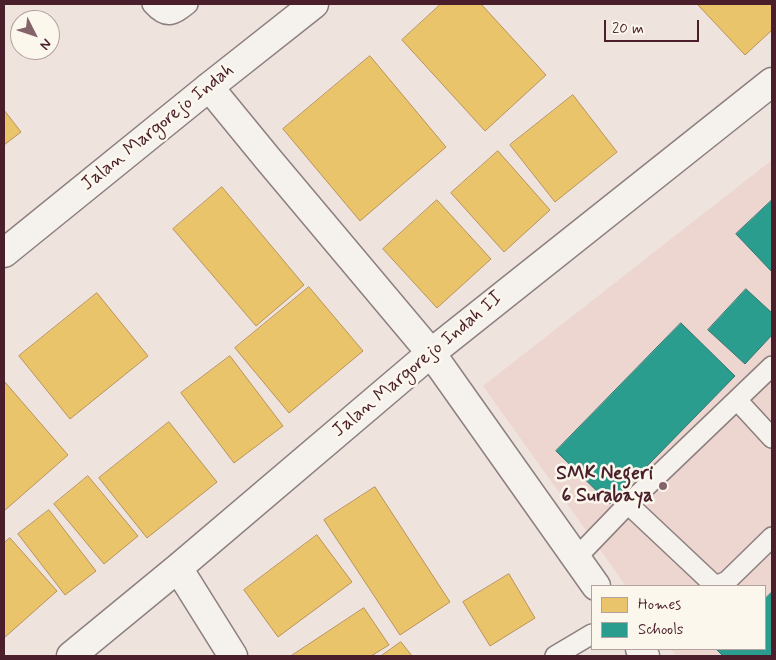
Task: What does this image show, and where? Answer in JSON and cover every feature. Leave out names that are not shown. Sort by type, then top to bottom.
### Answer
[{"type":"street","name":"Jalan Margorejo Indah","points":[[4,254],[314,4]]},
{"type":"street","name":"Jalan Margorejo Indah II","points":[[71,656],[178,568],[430,353],[772,82]]},
{"type":"street","points":[[209,87],[430,353],[595,585]]},
{"type":"street","points":[[178,568],[233,656]]},
{"type":"lane","points":[[152,4],[162,14],[168,15],[188,4]]},
{"type":"lane","points":[[576,558],[628,504],[772,366]]},
{"type":"lane","points":[[737,400],[772,438]]},
{"type":"lane","points":[[628,504],[712,584],[718,585],[726,581],[772,537]]},
{"type":"lane","points":[[555,656],[591,635]]},
{"type":"shaded area","name":"SMK Negeri 6 Surabaya","points":[[772,160],[772,656],[676,656],[672,650],[766,650],[766,585],[625,585],[483,386]]},
{"type":"building: Homes","points":[[441,4],[481,4],[546,75],[485,131],[402,40]]},
{"type":"building: Homes","points":[[772,4],[772,30],[745,55],[698,5]]},
{"type":"building: Homes","points":[[370,56],[446,147],[360,221],[283,129]]},
{"type":"building: Homes","points":[[573,95],[617,152],[555,202],[510,145]]},
{"type":"building: Homes","points":[[4,110],[21,132],[4,145]]},
{"type":"building: Homes","points":[[498,151],[550,210],[504,252],[451,193]]},
{"type":"building: Homes","points":[[222,187],[304,285],[256,326],[173,229]]},
{"type":"building: Homes","points":[[437,200],[491,259],[437,308],[383,249]]},
{"type":"building: Homes","points":[[309,287],[363,351],[289,413],[235,348]]},
{"type":"building: Homes","points":[[97,293],[148,356],[70,419],[19,356]]},
{"type":"building: Homes","points":[[230,356],[283,426],[234,463],[181,393]]},
{"type":"building: Homes","points":[[4,381],[68,455],[4,511]]},
{"type":"building: Homes","points":[[169,422],[217,482],[147,538],[99,478]]},
{"type":"building: Homes","points":[[88,476],[138,536],[104,564],[54,504]]},
{"type":"building: Homes","points":[[375,487],[450,602],[400,635],[324,520]]},
{"type":"building: Homes","points":[[49,510],[96,571],[65,595],[18,534]]},
{"type":"building: Homes","points":[[317,535],[352,582],[278,637],[244,590]]},
{"type":"building: Homes","points":[[10,538],[57,591],[4,638],[4,543]]},
{"type":"building: Homes","points":[[509,574],[535,618],[490,646],[463,602]]},
{"type":"building: Homes","points":[[364,608],[389,645],[371,656],[291,656]]},
{"type":"building: Homes","points":[[401,642],[412,656],[381,656]]},
{"type":"building: Schools","points":[[772,200],[772,272],[736,234]]},
{"type":"building: Schools","points":[[746,289],[772,313],[772,335],[745,364],[708,330]]},
{"type":"building: Schools","points":[[681,323],[735,376],[610,504],[556,451]]},
{"type":"building: Schools","points":[[772,592],[772,656],[723,656],[717,650],[766,650],[766,598]]},
{"type":"place","name":"SMK Negeri 6 Surabaya","points":[[663,486]]}]
